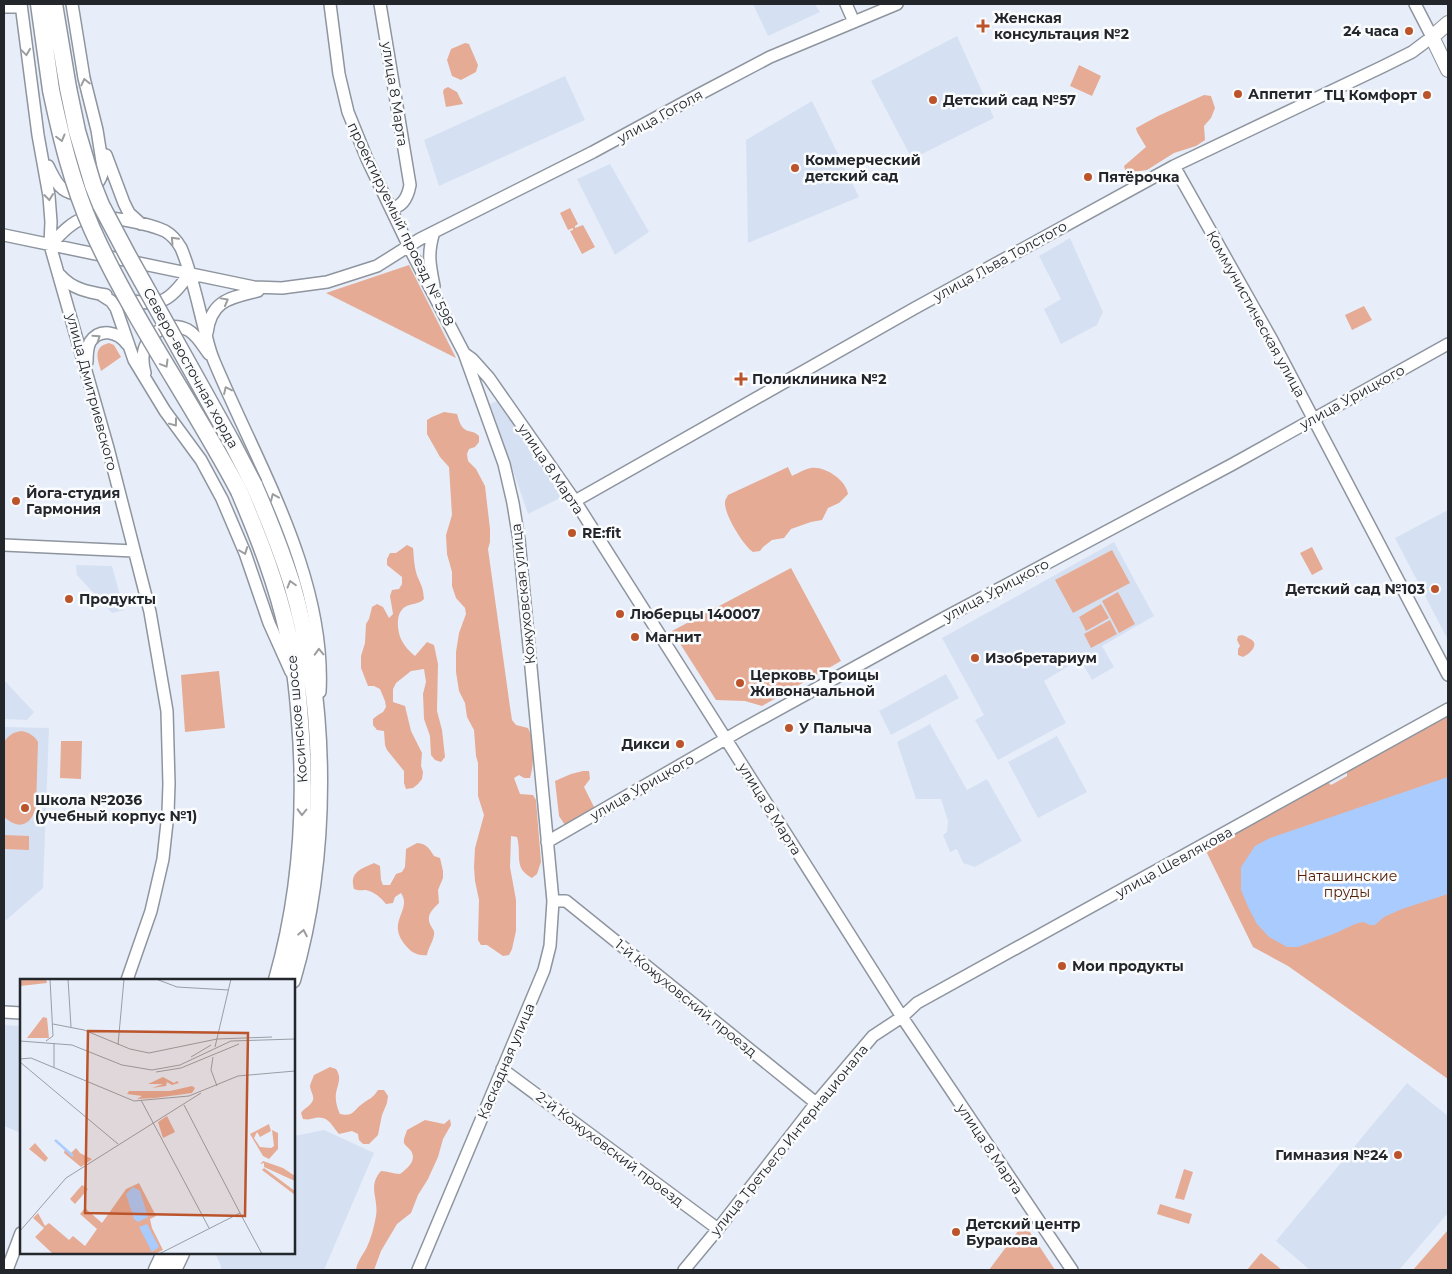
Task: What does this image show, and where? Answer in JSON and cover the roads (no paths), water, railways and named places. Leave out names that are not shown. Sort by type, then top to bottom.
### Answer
[{"type":"highway","name":"Северо-восточная хорда","points":[[39,4],[51,90],[61,137],[76,190],[92,228],[136,314],[163,361],[217,449],[274,530],[294,592],[309,660],[317,736]]},
{"type":"highway","name":"Северо-восточная хорда","points":[[54,4],[77,131],[93,185],[101,205],[127,254],[230,439],[275,582],[289,635]]},
{"type":"highway","name":"Косинское шоссе","points":[[277,979],[295,897],[302,825],[303,755],[298,693],[289,635]]},
{"type":"highway","name":"Косинское шоссе","points":[[292,979],[302,941],[313,876],[318,821],[317,736]]},
{"type":"highway","points":[[157,1270],[165,1254]]},
{"type":"highway","points":[[173,1270],[181,1254]]},
{"type":"main road","points":[[1448,22],[1432,37],[1448,70]]},
{"type":"street","points":[[41,151],[49,169],[61,187],[71,193],[82,194],[88,192],[97,185],[103,174],[97,130],[84,78],[72,4]]},
{"type":"street","name":"проектируемый проезд № 598","points":[[330,4],[339,74],[348,112],[367,159],[464,353]]},
{"type":"street","name":"улица 8 Марта","points":[[380,4],[410,185],[406,199],[397,208],[391,208]]},
{"type":"street","points":[[846,4],[854,22]]},
{"type":"street","name":"улица Гоголя","points":[[266,288],[327,282],[377,266],[430,234],[584,157],[770,58],[897,4]]},
{"type":"street","points":[[1415,4],[1432,37]]},
{"type":"street","points":[[4,7],[21,5]]},
{"type":"street","name":"улица Дмитриевского","points":[[21,5],[49,196],[50,245],[108,448],[154,630],[167,711],[169,784],[166,837],[158,888],[143,938],[127,979]]},
{"type":"street","name":"улица Льва Толстого","points":[[575,501],[915,308],[1174,166],[1384,66],[1417,49],[1432,37]]},
{"type":"street","points":[[97,130],[124,203],[129,213],[141,224]]},
{"type":"street","name":"Коммунистическая улица","points":[[1174,166],[1272,340],[1448,675]]},
{"type":"street","points":[[50,245],[74,223],[92,216],[104,216],[165,231],[175,239],[181,248],[213,359],[282,514],[310,596],[319,642],[320,682],[317,736]]},
{"type":"street","points":[[430,234],[429,262],[436,300]]},
{"type":"street","points":[[4,235],[244,286],[266,288]]},
{"type":"street","points":[[59,274],[75,287],[144,304],[158,302],[172,296],[190,274]]},
{"type":"street","points":[[207,337],[210,318],[214,309],[221,303],[236,296],[266,288]]},
{"type":"street","points":[[73,322],[72,310],[74,300],[80,294],[95,293],[111,301],[116,308],[134,360],[164,411],[201,460],[222,499],[245,553],[269,624],[298,693]]},
{"type":"street","points":[[148,385],[143,361],[144,350],[151,336],[160,329],[171,327],[188,330],[197,337],[213,359]]},
{"type":"street","points":[[86,371],[88,348],[97,336],[104,333],[117,334],[128,346]]},
{"type":"street","name":"улица Урицкого","points":[[547,842],[741,730],[940,620],[1233,464],[1448,344]]},
{"type":"street","name":"улица 8 Марта","points":[[464,353],[481,368],[575,501],[902,1017],[1072,1270]]},
{"type":"street","name":"Кожуховская улица","points":[[464,353],[504,464],[513,503],[519,540],[547,842]]},
{"type":"street","points":[[483,407],[483,399],[488,394],[501,396]]},
{"type":"street","points":[[4,545],[134,551]]},
{"type":"street","name":"улица Шевлякова","points":[[902,1017],[910,1008],[922,1000],[1448,709]]},
{"type":"street","name":"Каскадная улица","points":[[418,1270],[544,970],[550,946],[553,901],[547,842]]},
{"type":"street","name":"1-й Кожуховский проезд","points":[[553,901],[566,901],[816,1103]]},
{"type":"street","points":[[4,1012],[20,1013]]},
{"type":"street","name":"улица Третьего Интернационала","points":[[684,1270],[816,1103],[873,1036],[902,1017]]},
{"type":"street","name":"2-й Кожуховский проезд","points":[[502,1070],[718,1229]]},
{"type":"street","points":[[7,1270],[20,1236]]},
{"type":"water","name":"Наташинские пруды","points":[[1448,777],[1448,894],[1402,909],[1384,917],[1375,925],[1363,922],[1355,924],[1298,947],[1287,947],[1269,937],[1257,924],[1241,890],[1241,867],[1255,846],[1270,838]]},
{"type":"place","name":"Женская консультация №2","points":[[983,26]]},
{"type":"place","name":"24 часа","points":[[1409,31]]},
{"type":"place","name":"Аппетит","points":[[1238,94]]},
{"type":"place","name":"ТЦ Комфорт","points":[[1427,95]]},
{"type":"place","name":"Детский сад №57","points":[[933,100]]},
{"type":"place","name":"Коммерческий детский сад","points":[[795,168]]},
{"type":"place","name":"Пятёрочка","points":[[1088,177]]},
{"type":"place","name":"Поликлиника №2","points":[[741,379]]},
{"type":"place","name":"Йога-студия Гармония","points":[[16,501]]},
{"type":"place","name":"RE:fit","points":[[572,533]]},
{"type":"place","name":"Детский сад №103","points":[[1435,589]]},
{"type":"place","name":"Продукты","points":[[69,599]]},
{"type":"place","name":"Люберцы 140007","points":[[620,614]]},
{"type":"place","name":"Магнит","points":[[635,637]]},
{"type":"place","name":"Изобретариум","points":[[975,658]]},
{"type":"place","name":"Церковь Троицы Живоначальной","points":[[740,683]]},
{"type":"place","name":"У Палыча","points":[[789,728]]},
{"type":"place","name":"Дикси","points":[[680,744]]},
{"type":"place","name":"Школа №2036 (учебный корпус №1)","points":[[25,808]]},
{"type":"place","name":"Мои продукты","points":[[1062,966]]},
{"type":"place","name":"Гимназия №24","points":[[1398,1155]]},
{"type":"place","name":"Детский центр Буракова","points":[[956,1232]]}]
